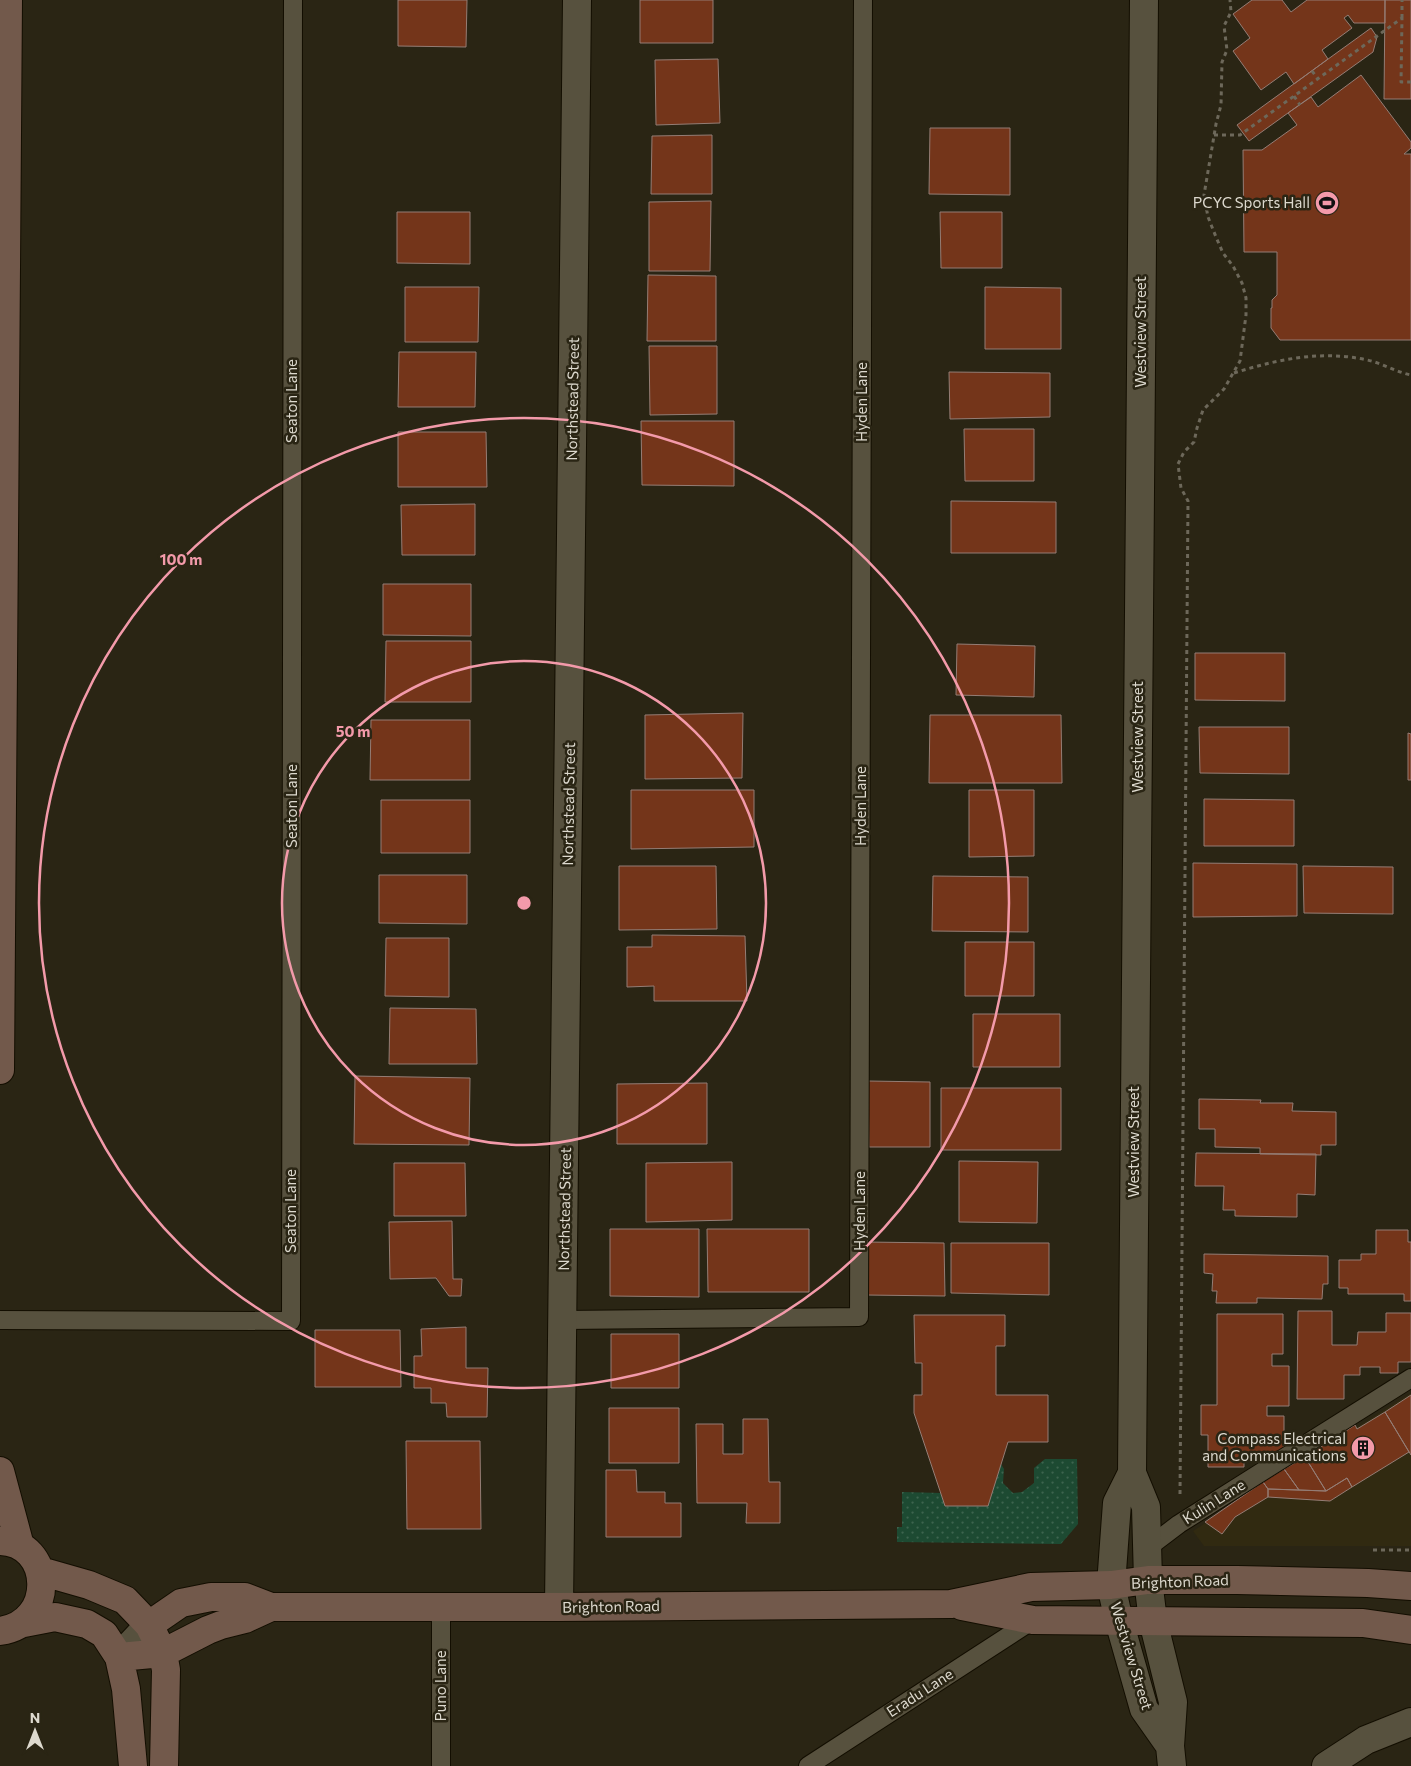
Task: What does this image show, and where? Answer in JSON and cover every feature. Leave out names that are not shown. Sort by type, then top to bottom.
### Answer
[{"type":"street","points":[[0,1070],[8,0]]},
{"type":"street","name":"Northstead Street","points":[[559,1608],[564,1320],[577,0]]},
{"type":"street","name":"Westview Street","points":[[1144,0],[1132,1473],[1146,1507],[1146,1549],[1153,1622],[1173,1702],[1171,1756]]},
{"type":"street","points":[[0,1471],[10,1543],[32,1557],[40,1571],[42,1584],[41,1596],[35,1611],[12,1627]]},
{"type":"street","name":"Westview Street","points":[[1132,1473],[1118,1503],[1112,1585],[1119,1622],[1144,1709],[1171,1756]]},
{"type":"street","points":[[40,1571],[89,1585],[125,1600],[148,1625],[163,1653],[166,1670],[164,1766]]},
{"type":"street","name":"Brighton Road","points":[[119,1657],[163,1653],[220,1625],[245,1619],[271,1608],[441,1606],[559,1608],[952,1604],[1031,1587],[1112,1585],[1148,1580],[1237,1580],[1368,1583],[1411,1586]]},
{"type":"street","name":"Brighton Road","points":[[119,1657],[148,1625],[181,1603],[211,1597],[245,1597],[271,1608]]},
{"type":"street","name":"Brighton Road","points":[[952,1604],[1033,1620],[1363,1622],[1411,1630]]},
{"type":"street","points":[[12,1627],[54,1617],[87,1624],[104,1634],[119,1657],[126,1689],[133,1766]]},
{"type":"street","points":[[1326,1766],[1366,1740],[1411,1722]]},
{"type":"lane","name":"Seaton Lane","points":[[0,1320],[291,1321],[293,0]]},
{"type":"lane","name":"Hyden Lane","points":[[564,1320],[859,1317],[863,0]]},
{"type":"lane","name":"Kulin Lane","points":[[1146,1549],[1179,1524],[1411,1378]]},
{"type":"lane","name":"Puno Lane","points":[[441,1606],[442,1766]]},
{"type":"lane","name":"Eradu Lane","points":[[808,1766],[1033,1620]]},
{"type":"path","points":[[1179,1524],[1188,501],[1181,488],[1178,464],[1184,452],[1194,442],[1203,410],[1224,389],[1240,361],[1246,315],[1246,298],[1242,283],[1223,253],[1208,218],[1204,196],[1221,105],[1222,62],[1228,50],[1224,26],[1231,12],[1230,0]]},
{"type":"path","points":[[1402,0],[1401,82],[1411,82]]},
{"type":"path","points":[[1214,135],[1240,135],[1402,18]]},
{"type":"path","points":[[1312,71],[1318,79]]},
{"type":"path","points":[[1294,96],[1300,105]]},
{"type":"path","points":[[1234,373],[1298,357],[1332,355],[1369,360],[1398,372],[1411,375]]},
{"type":"shaded area","points":[[1411,1393],[1411,1546],[1204,1546],[1193,1531]]},
{"type":"green space","points":[[1045,1459],[1077,1459],[1078,1524],[1061,1544],[897,1542],[897,1527],[902,1527],[902,1492],[941,1493],[946,1506],[987,1506],[1001,1464],[1004,1469],[1003,1483],[1013,1493],[1022,1492],[1034,1483],[1034,1468]]},
{"type":"building","points":[[398,0],[467,0],[466,47],[398,46]]},
{"type":"building","points":[[640,0],[713,0],[713,43],[640,43]]},
{"type":"building","points":[[1252,0],[1282,0],[1291,12],[1307,0],[1385,0],[1385,23],[1354,23],[1348,15],[1344,18],[1352,28],[1322,50],[1328,59],[1294,84],[1286,72],[1261,90],[1233,51],[1250,38],[1233,14]]},
{"type":"building","points":[[1385,0],[1411,0],[1411,99],[1384,99]]},
{"type":"building","points":[[1371,28],[1377,37],[1373,52],[1249,141],[1237,125]]},
{"type":"building","points":[[718,59],[720,123],[656,125],[655,60]]},
{"type":"building","name":"PCYC Sports Hall","points":[[1361,75],[1411,142],[1411,148],[1404,154],[1411,154],[1411,340],[1280,340],[1271,328],[1272,300],[1277,295],[1277,252],[1244,252],[1243,150],[1262,150],[1297,125],[1288,113],[1311,97],[1318,107]]},
{"type":"building","points":[[930,128],[1010,128],[1010,195],[929,194]]},
{"type":"building","points":[[712,135],[712,194],[651,194],[652,136]]},
{"type":"building","points":[[711,201],[710,271],[649,271],[649,202]]},
{"type":"building","points":[[397,212],[470,212],[470,264],[397,263]]},
{"type":"building","points":[[940,212],[1002,212],[1002,268],[941,268]]},
{"type":"building","points":[[648,275],[716,276],[716,341],[647,341]]},
{"type":"building","points":[[405,287],[479,287],[478,342],[405,342]]},
{"type":"building","points":[[985,287],[1061,288],[1061,349],[985,349]]},
{"type":"building","points":[[649,346],[717,346],[717,414],[650,415]]},
{"type":"building","points":[[399,352],[476,352],[475,407],[398,407]]},
{"type":"building","points":[[949,372],[1050,373],[1050,417],[950,419]]},
{"type":"building","points":[[641,421],[734,421],[734,486],[642,485]]},
{"type":"building","points":[[964,429],[1034,429],[1034,481],[965,481]]},
{"type":"building","points":[[398,432],[486,432],[487,487],[398,487]]},
{"type":"building","points":[[951,501],[1056,502],[1056,553],[951,553]]},
{"type":"building","points":[[475,504],[475,555],[402,555],[401,505]]},
{"type":"building","points":[[383,584],[471,584],[471,636],[383,635]]},
{"type":"building","points":[[386,641],[471,641],[471,702],[385,702]]},
{"type":"building","points":[[957,644],[1035,646],[1034,697],[956,695]]},
{"type":"building","points":[[1195,653],[1285,653],[1285,701],[1195,700]]},
{"type":"building","points":[[743,713],[742,778],[645,779],[645,715]]},
{"type":"building","points":[[930,715],[1061,715],[1062,783],[929,783]]},
{"type":"building","points":[[371,720],[470,720],[470,780],[370,780]]},
{"type":"building","points":[[1199,727],[1289,727],[1289,774],[1200,773]]},
{"type":"building","points":[[1408,733],[1411,734],[1411,780],[1408,780]]},
{"type":"building","points":[[631,790],[754,790],[754,847],[631,849]]},
{"type":"building","points":[[969,790],[1034,790],[1034,856],[969,857]]},
{"type":"building","points":[[1204,799],[1294,800],[1294,846],[1204,846]]},
{"type":"building","points":[[381,800],[470,800],[470,853],[381,853]]},
{"type":"building","points":[[1193,863],[1297,864],[1297,916],[1193,917]]},
{"type":"building","points":[[619,866],[716,866],[717,929],[619,930]]},
{"type":"building","points":[[1303,866],[1393,867],[1393,914],[1304,913]]},
{"type":"building","points":[[379,875],[467,875],[467,924],[379,923]]},
{"type":"building","points":[[933,876],[1028,877],[1028,932],[932,931]]},
{"type":"building","points":[[652,935],[745,936],[747,1001],[654,1001],[654,986],[627,987],[627,947],[652,947]]},
{"type":"building","points":[[386,938],[449,938],[449,997],[385,996]]},
{"type":"building","points":[[965,942],[1034,942],[1034,996],[965,996]]},
{"type":"building","points":[[390,1008],[476,1009],[477,1064],[389,1064]]},
{"type":"building","points":[[973,1014],[1060,1014],[1060,1067],[973,1067]]},
{"type":"building","points":[[355,1076],[470,1078],[469,1145],[354,1144]]},
{"type":"building","points":[[868,1081],[930,1082],[930,1147],[869,1147]]},
{"type":"building","points":[[707,1083],[707,1144],[617,1144],[617,1084]]},
{"type":"building","points":[[941,1088],[1061,1088],[1061,1150],[941,1150]]},
{"type":"building","points":[[1199,1099],[1261,1100],[1260,1103],[1293,1103],[1292,1111],[1336,1112],[1336,1145],[1321,1145],[1321,1155],[1260,1154],[1260,1148],[1215,1147],[1215,1129],[1199,1129]]},
{"type":"building","points":[[1196,1153],[1316,1154],[1315,1195],[1297,1194],[1297,1217],[1235,1216],[1235,1210],[1223,1210],[1224,1186],[1195,1186]]},
{"type":"building","points":[[959,1161],[1038,1162],[1037,1223],[959,1222]]},
{"type":"building","points":[[732,1162],[732,1220],[646,1222],[646,1163]]},
{"type":"building","points":[[394,1163],[465,1163],[466,1216],[394,1216]]},
{"type":"building","points":[[452,1221],[453,1279],[462,1279],[461,1296],[449,1296],[436,1278],[390,1279],[389,1222]]},
{"type":"building","points":[[610,1229],[699,1229],[699,1297],[610,1296]]},
{"type":"building","points":[[707,1229],[809,1229],[809,1292],[708,1292]]},
{"type":"building","points":[[1376,1230],[1408,1230],[1408,1242],[1411,1242],[1411,1301],[1404,1301],[1404,1294],[1348,1294],[1348,1288],[1339,1288],[1339,1260],[1361,1260],[1361,1254],[1376,1254]]},
{"type":"building","points":[[865,1242],[944,1243],[945,1296],[865,1295]]},
{"type":"building","points":[[951,1243],[1049,1243],[1049,1295],[951,1293]]},
{"type":"building","points":[[1204,1254],[1328,1256],[1328,1284],[1323,1284],[1322,1299],[1257,1298],[1257,1303],[1216,1303],[1217,1291],[1212,1291],[1213,1274],[1204,1273]]},
{"type":"building","points":[[1298,1311],[1332,1311],[1332,1345],[1357,1345],[1358,1332],[1386,1332],[1386,1313],[1411,1313],[1411,1362],[1398,1362],[1398,1373],[1380,1373],[1380,1367],[1360,1367],[1360,1375],[1344,1375],[1344,1399],[1297,1399]]},
{"type":"building","points":[[1217,1314],[1283,1314],[1283,1354],[1272,1354],[1272,1366],[1289,1366],[1289,1406],[1267,1406],[1267,1416],[1284,1416],[1284,1453],[1244,1453],[1244,1467],[1208,1467],[1208,1435],[1201,1435],[1201,1405],[1217,1405]]},
{"type":"building","points":[[914,1315],[1005,1315],[1005,1346],[996,1346],[996,1395],[1048,1395],[1048,1442],[1008,1442],[988,1506],[945,1506],[914,1413],[914,1395],[922,1395],[922,1363],[915,1363]]},
{"type":"building","points":[[466,1327],[466,1368],[488,1368],[487,1417],[447,1417],[446,1403],[431,1403],[431,1388],[414,1388],[414,1356],[422,1356],[421,1329]]},
{"type":"building","points":[[315,1330],[400,1330],[401,1387],[315,1387]]},
{"type":"building","points":[[611,1334],[679,1334],[679,1388],[611,1388]]},
{"type":"building","points":[[1411,1395],[1411,1455],[1385,1412]]},
{"type":"building","points":[[609,1408],[679,1408],[679,1463],[609,1463]]},
{"type":"building","name":"Compass Electrical and Communications","points":[[1385,1412],[1409,1452],[1352,1487],[1347,1478],[1326,1491],[1305,1457],[1355,1425],[1357,1429]]},
{"type":"building","points":[[743,1419],[768,1419],[769,1482],[780,1482],[780,1523],[746,1523],[747,1503],[697,1503],[696,1424],[723,1424],[723,1454],[743,1454]]},
{"type":"building","points":[[406,1441],[480,1441],[481,1529],[407,1529]]},
{"type":"building","points":[[1305,1457],[1326,1491],[1299,1490],[1284,1469]]},
{"type":"building","points":[[1284,1469],[1299,1490],[1268,1489],[1263,1482]]},
{"type":"building","points":[[606,1470],[636,1470],[637,1492],[665,1492],[665,1503],[681,1503],[681,1537],[606,1537]]},
{"type":"building","points":[[1347,1478],[1352,1487],[1330,1501],[1268,1497],[1268,1489],[1326,1491]]},
{"type":"building","points":[[1263,1482],[1268,1489],[1268,1497],[1235,1517],[1222,1534],[1205,1522]]},
{"type":"place","name":"PCYC Sports Hall","points":[[1327,203]]},
{"type":"place","name":"Compass Electrical and Communications","points":[[1363,1448]]}]
